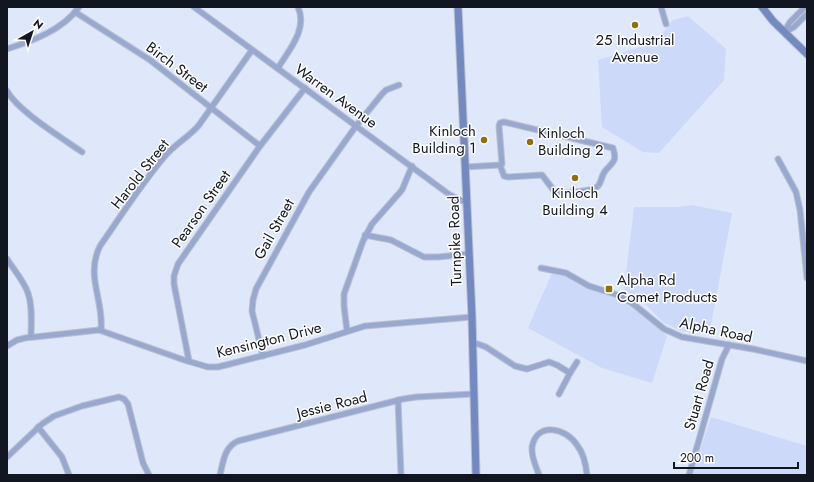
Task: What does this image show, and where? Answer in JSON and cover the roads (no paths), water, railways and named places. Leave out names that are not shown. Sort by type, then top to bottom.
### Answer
[{"type":"main road","name":"Turnpike Road","points":[[458,7],[472,317],[476,475]]},
{"type":"main road","points":[[762,7],[773,21],[807,54]]},
{"type":"street","points":[[7,49],[42,36],[64,21],[79,7]]},
{"type":"street","name":"Warren Avenue","points":[[194,7],[455,198],[467,202]]},
{"type":"street","points":[[278,68],[300,32],[301,18],[298,7]]},
{"type":"street","points":[[661,7],[666,24]]},
{"type":"street","points":[[784,32],[790,22],[805,7]]},
{"type":"street","name":"Birch Street","points":[[75,12],[150,60],[260,146]]},
{"type":"street","points":[[784,32],[794,27],[807,14]]},
{"type":"street","name":"Harold Street","points":[[101,330],[101,318],[93,268],[95,255],[156,167],[170,150],[194,131],[252,50]]},
{"type":"street","name":"Gail Street","points":[[264,356],[252,311],[252,300],[256,289],[305,197],[356,126],[384,92],[399,85]]},
{"type":"street","name":"Pearson Street","points":[[189,361],[174,284],[175,269],[180,259],[260,146],[305,88]]},
{"type":"street","points":[[7,91],[14,101],[28,113],[82,152]]},
{"type":"street","points":[[504,122],[613,148],[616,156],[613,164],[606,170],[602,176],[600,185],[595,190],[561,193],[555,192],[542,175],[508,177],[504,176],[500,165],[502,164],[499,126],[500,123],[504,122]]},
{"type":"street","points":[[778,159],[796,192],[800,210],[807,278]]},
{"type":"street","points":[[465,167],[500,165]]},
{"type":"street","points":[[347,331],[344,294],[365,235],[372,224],[402,190],[412,166]]},
{"type":"street","points":[[365,235],[391,240],[424,257],[469,254]]},
{"type":"street","points":[[7,258],[29,296],[31,337]]},
{"type":"street","name":"Alpha Road","points":[[541,268],[566,273],[589,286],[618,295],[632,303],[664,330],[682,337],[807,361]]},
{"type":"street","name":"Kensington Drive","points":[[7,346],[21,339],[31,337],[101,330],[189,361],[208,367],[218,367],[305,345],[347,331],[381,323],[472,317]]},
{"type":"street","points":[[472,342],[484,346],[515,366],[528,368],[549,362],[557,365],[570,374]]},
{"type":"street","name":"Stuart Road","points":[[688,475],[722,359],[729,346]]},
{"type":"street","points":[[559,394],[577,362]]},
{"type":"street","name":"Jessie Road","points":[[220,475],[227,449],[236,442],[398,400],[416,397],[473,394]]},
{"type":"street","points":[[7,457],[38,427],[58,414],[114,397],[122,398],[128,404],[143,463],[149,475]]},
{"type":"street","points":[[398,400],[401,475]]},
{"type":"street","points":[[38,427],[62,457],[69,475]]},
{"type":"street","points":[[539,475],[533,458],[533,445],[541,433],[552,430],[564,432],[574,441],[583,455],[587,475]]},
{"type":"place","name":"25 Industrial Avenue","points":[[635,25]]},
{"type":"place","name":"Kinloch Building 1","points":[[484,140]]},
{"type":"place","name":"Kinloch Building 2","points":[[530,142]]},
{"type":"place","name":"Kinloch Building 4","points":[[575,178]]},
{"type":"place","name":"Alpha Rd Comet Products","points":[[609,289]]}]
